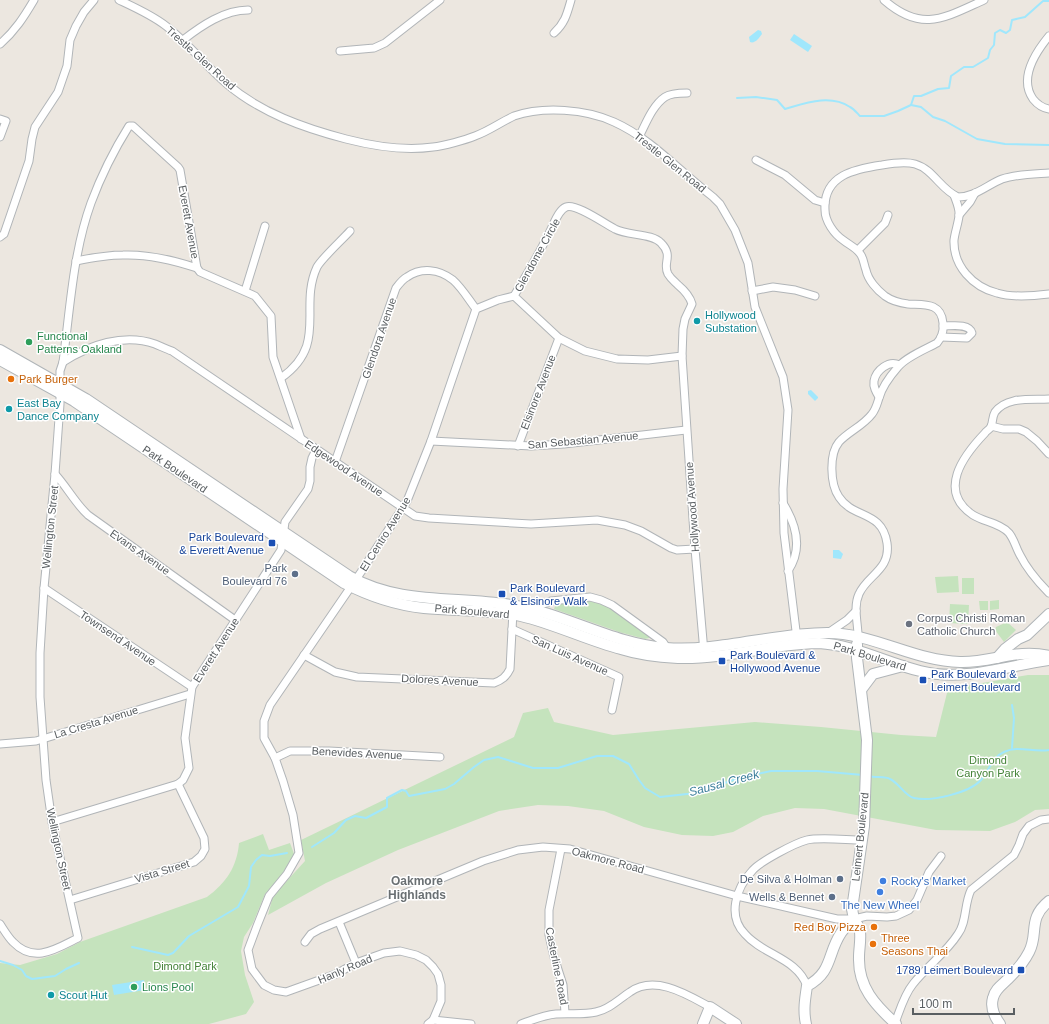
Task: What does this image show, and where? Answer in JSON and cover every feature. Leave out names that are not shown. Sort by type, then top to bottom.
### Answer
[{"type":"main road","name":"Park Boulevard","points":[[0,350],[60,383],[114,418],[282,537]]},
{"type":"main road","name":"Park Boulevard","points":[[0,360],[107,423],[354,583],[368,594],[401,604],[422,608],[488,611],[531,609],[633,643],[704,652]]},
{"type":"main road","name":"Park Boulevard","points":[[512,610],[619,649],[672,658],[704,652],[797,640],[828,633],[858,636],[930,658],[959,662],[978,661],[1026,653],[1049,656]]},
{"type":"main road","points":[[997,658],[1018,639],[1027,635],[1049,614]]},
{"type":"main road","points":[[1027,635],[1026,653],[1028,664]]},
{"type":"main road","name":"Leimert Boulevard","points":[[858,636],[857,651],[867,740],[864,826],[852,909],[854,919],[860,932],[859,957],[863,983],[869,996],[896,1023]]},
{"type":"main road","name":"Park Boulevard","points":[[797,640],[847,647],[921,672],[941,675],[980,673],[1049,660]]},
{"type":"main road","points":[[861,690],[873,674],[903,666]]},
{"type":"main road","points":[[1000,1024],[994,1016],[992,1007],[993,996],[998,988],[1018,968],[1030,952],[1037,916],[1042,907],[1049,901]]},
{"type":"main road","points":[[806,1024],[804,1017],[804,1003],[807,986],[816,981],[825,971],[842,931],[854,919]]},
{"type":"main road","points":[[703,1024],[710,1007],[736,1024]]},
{"type":"street","points":[[0,44],[10,36],[18,26],[34,0]]},
{"type":"street","points":[[0,237],[4,234],[29,161],[35,127],[58,92],[67,66],[70,40],[84,12],[94,0]]},
{"type":"street","name":"Trestle Glen Road","points":[[119,0],[165,25],[183,40],[228,84],[256,105],[282,118],[321,132],[364,143],[398,148],[432,147],[474,137],[515,116],[543,110],[578,112],[612,121],[640,135],[720,204],[735,230],[748,263],[755,307],[783,377],[788,408],[783,489],[784,533],[797,640]]},
{"type":"street","points":[[340,51],[374,48],[385,43],[440,0]]},
{"type":"street","points":[[554,33],[561,26],[566,17],[571,0]]},
{"type":"street","points":[[884,0],[900,12],[914,18],[935,20],[948,16],[984,0]]},
{"type":"street","points":[[183,40],[212,20],[240,10],[248,10]]},
{"type":"street","points":[[1049,36],[1042,44],[1034,59],[1027,78],[1028,88],[1036,103],[1049,110]]},
{"type":"street","points":[[640,135],[656,106],[665,97],[676,93],[687,93]]},
{"type":"street","points":[[0,137],[3,120]]},
{"type":"street","name":"Wellington Street","points":[[0,924],[12,942],[22,950],[36,955],[56,949],[78,938],[52,822],[42,739],[40,653],[44,588],[55,474],[60,371],[63,362],[76,261],[82,233],[91,203],[103,174],[129,126]]},
{"type":"street","name":"Everett Avenue","points":[[129,126],[133,126],[180,170],[197,268],[200,272],[254,296],[271,316],[273,357],[301,439]]},
{"type":"street","points":[[756,160],[785,175],[815,200],[825,203]]},
{"type":"street","points":[[858,636],[856,603],[862,588],[882,567],[886,557],[887,544],[884,532],[872,518],[844,504],[838,496],[833,484],[832,472],[833,458],[836,447],[839,442],[862,425],[871,416],[877,407],[879,397],[899,365],[937,342],[942,337],[944,326],[940,313],[931,306],[891,300],[884,295],[869,279],[862,256],[858,250],[841,239],[834,232],[825,214],[825,203],[830,187],[838,178],[860,168],[896,163],[915,164],[921,167],[958,197],[964,197],[975,193],[1004,178],[1049,173]]},
{"type":"street","points":[[959,215],[970,202],[975,193]]},
{"type":"street","points":[[954,195],[959,215],[954,241],[955,252],[962,270],[976,284],[997,294],[1035,296],[1049,294]]},
{"type":"street","name":"Glendome Circle","points":[[514,296],[562,210],[566,207],[573,206],[617,230],[656,239],[666,248],[668,256],[667,272],[671,279],[678,284],[690,298],[692,304],[684,319],[682,356]]},
{"type":"street","points":[[858,250],[885,223],[888,215]]},
{"type":"street","points":[[245,291],[265,226]]},
{"type":"street","points":[[281,378],[291,371],[300,361],[308,341],[311,321],[311,285],[318,266],[350,231]]},
{"type":"street","points":[[76,261],[124,255],[154,257],[177,261],[197,268]]},
{"type":"street","name":"Glendora Avenue","points":[[335,462],[396,288],[406,277],[416,272],[427,270],[440,272],[453,280],[476,309]]},
{"type":"street","points":[[752,291],[773,288],[795,290],[815,296]]},
{"type":"street","points":[[476,309],[498,300],[514,296],[559,338],[585,351],[617,359],[648,360],[682,356]]},
{"type":"street","name":"El Centro Avenue","points":[[257,926],[269,896],[288,874],[299,853],[293,815],[275,758],[264,738],[264,721],[270,704],[354,583],[407,501],[431,441],[476,309]]},
{"type":"street","points":[[942,337],[967,338],[972,333],[967,326],[944,326]]},
{"type":"street","name":"Elsinore Avenue","points":[[518,446],[559,338]]},
{"type":"street","name":"Edgewood Avenue","points":[[63,362],[88,348],[104,343],[120,340],[138,340],[154,344],[172,352],[415,516],[531,524],[597,520],[625,525],[641,531],[671,548],[684,550],[695,549]]},
{"type":"street","name":"Hollywood Avenue","points":[[682,356],[686,430],[704,652]]},
{"type":"street","points":[[879,397],[875,389],[874,381],[878,372],[886,365],[895,363],[899,365]]},
{"type":"street","points":[[1049,399],[1007,402],[1000,407],[994,414],[991,426],[976,442],[960,465],[956,476],[957,494],[965,508],[974,516],[1000,527],[1009,533],[1020,555],[1037,580],[1049,594]]},
{"type":"street","points":[[991,426],[1003,429],[1019,429],[1026,432],[1049,454]]},
{"type":"street","name":"San Sebastian Avenue","points":[[431,441],[518,446],[564,444],[686,430]]},
{"type":"street","name":"Everett Avenue","points":[[178,784],[183,780],[189,768],[185,738],[191,690],[281,550],[285,522],[308,489],[310,481],[310,467],[316,450]]},
{"type":"street","name":"Evans Avenue","points":[[55,474],[65,485],[78,506],[88,515],[235,620]]},
{"type":"street","name":"Trestle Glen Road","points":[[783,503],[791,515],[797,538],[794,563],[788,571]]},
{"type":"street","name":"Townsend Avenue","points":[[44,588],[191,690]]},
{"type":"street","points":[[531,609],[551,601],[590,597],[601,600],[612,605],[663,642],[667,648]]},
{"type":"street","name":"Dolores Avenue","points":[[304,655],[335,672],[357,677],[494,683],[506,677],[510,669],[512,610]]},
{"type":"street","points":[[828,633],[847,620],[856,611]]},
{"type":"street","name":"San Luis Avenue","points":[[512,629],[619,677],[612,710]]},
{"type":"street","name":"La Cresta Avenue","points":[[0,744],[36,741],[191,690]]},
{"type":"street","name":"Benevides Avenue","points":[[275,758],[290,751],[329,751],[440,757]]},
{"type":"street","points":[[52,822],[178,784]]},
{"type":"street","name":"Vista Street","points":[[70,900],[194,862],[201,856],[205,849],[204,838],[178,784]]},
{"type":"street","points":[[896,1023],[907,993],[912,984],[948,948],[960,932],[967,898],[971,890],[1014,855],[1023,834],[1029,826],[1041,820],[1049,819]]},
{"type":"street","points":[[807,986],[804,977],[796,969],[744,934],[737,923],[734,911],[736,896],[752,870],[772,857],[801,842],[809,839],[862,840]]},
{"type":"street","name":"Oakmore Road","points":[[305,942],[311,934],[320,929],[490,858],[518,850],[543,847],[570,849],[736,896],[837,919],[854,919],[867,916],[896,916],[909,910],[917,900],[929,872],[941,856]]},
{"type":"street","name":"Casterline Road","points":[[561,848],[549,910],[549,935],[563,985],[566,1013]]},
{"type":"street","points":[[338,922],[356,963]]},
{"type":"street","name":"Hanly Road","points":[[257,926],[248,950],[252,969],[264,985],[274,990],[286,992],[336,974],[356,963],[384,953],[400,951],[416,955],[426,960],[433,966],[438,974],[441,985],[441,1001],[431,1022]]},
{"type":"street","points":[[521,1024],[554,1014],[580,1014],[602,1010],[613,1004],[630,991],[638,987],[649,985],[663,986],[677,990],[710,1007]]},
{"type":"street","points":[[431,1022],[471,1024]]},
{"type":"green space","points":[[958,576],[959,592],[937,593],[935,577]]},
{"type":"green space","points":[[962,578],[974,578],[974,594],[962,594]]},
{"type":"green space","points":[[999,600],[999,609],[990,610],[990,601]]},
{"type":"green space","points":[[587,601],[604,605],[612,609],[649,636],[649,638],[645,639],[619,632],[554,609],[556,604]]},
{"type":"green space","points":[[979,601],[988,601],[988,610],[980,610]]},
{"type":"green space","points":[[950,604],[969,605],[968,624],[949,623]]},
{"type":"green space","points":[[1007,622],[1016,630],[1004,642],[995,630],[996,627]]},
{"type":"green space","name":"Dimond Canyon Park","points":[[1028,675],[1049,675],[1049,809],[1035,810],[1015,822],[990,831],[936,830],[824,809],[795,808],[763,816],[733,832],[713,836],[682,835],[644,827],[604,811],[568,806],[538,805],[499,811],[398,850],[326,883],[268,915],[273,896],[305,861],[301,840],[514,737],[523,713],[548,708],[554,722],[613,735],[755,722],[936,737],[948,689]]},
{"type":"green space","name":"Dimond Park","points":[[263,834],[269,850],[290,843],[296,859],[265,894],[253,923],[244,937],[241,951],[245,975],[254,1002],[246,1014],[209,1024],[0,1024],[0,963],[20,965],[57,954],[80,942],[207,897],[220,886],[229,874],[236,860],[239,843]]},
{"type":"water","points":[[758,30],[761,31],[762,34],[755,41],[750,42],[749,37]]},
{"type":"water","points":[[794,34],[812,46],[808,52],[790,40]]},
{"type":"water","points":[[811,390],[818,397],[815,401],[808,394],[808,391]]},
{"type":"water","points":[[833,550],[839,550],[843,554],[841,559],[833,558]]},
{"type":"water","points":[[144,980],[145,990],[114,995],[112,985]]},
{"type":"waterway","points":[[737,98],[756,97],[777,100],[785,109],[801,104],[826,100],[842,103],[854,110],[860,116],[884,116],[911,105],[914,96],[921,96],[938,89],[949,88],[951,76],[964,67],[973,67],[988,58],[990,50],[994,45],[995,33],[1000,30],[1006,33],[1010,30],[1012,20],[1025,17],[1043,1],[1049,1]]},
{"type":"waterway","points":[[911,105],[921,107],[933,117],[945,121],[977,139],[1005,144],[1049,145]]},
{"type":"waterway","points":[[1012,705],[1014,718],[1012,748]]},
{"type":"waterway","name":"Sausal Creek","points":[[869,776],[890,779],[911,797],[930,799],[959,792],[975,785],[981,780],[996,757],[1004,752],[1015,749],[1038,751],[1049,750]]},
{"type":"waterway","name":"Sausal Creek","points":[[312,847],[334,833],[346,820],[355,816],[366,818],[387,807],[387,798],[402,790],[406,791],[409,796],[445,789],[454,784],[484,760],[498,757],[533,768],[558,768],[597,756],[613,756],[629,764],[645,788],[660,797],[696,793],[739,778],[771,771],[817,771],[863,775]]},
{"type":"waterway","name":"Sausal Creek","points":[[132,947],[168,955],[173,953],[189,936],[238,907],[249,886],[251,867],[256,860],[262,855],[270,856],[287,853]]},
{"type":"waterway","name":"Sausal Creek","points":[[0,961],[13,965],[22,970],[26,976],[32,979],[55,976],[79,963]]},
{"type":"place","name":"Hollywood Substation","points":[[697,321]]},
{"type":"place","name":"Functional Patterns Oakland","points":[[29,342]]},
{"type":"place","name":"Park Burger","points":[[11,379]]},
{"type":"place","name":"East Bay Dance Company","points":[[9,409]]},
{"type":"place","name":"Park Boulevard & Everett Avenue","points":[[272,543]]},
{"type":"place","name":"Park Boulevard 76","points":[[295,574]]},
{"type":"place","name":"Park Boulevard & Elsinore Walk","points":[[502,594]]},
{"type":"place","name":"Corpus Christi Roman Catholic Church","points":[[909,624]]},
{"type":"place","name":"Park Boulevard & Hollywood Avenue","points":[[722,661]]},
{"type":"place","name":"Park Boulevard & Leimert Boulevard","points":[[923,680]]},
{"type":"place","name":"De Silva & Holman","points":[[840,879]]},
{"type":"place","name":"Rocky's Market","points":[[883,881]]},
{"type":"place","name":"The New Wheel","points":[[880,892]]},
{"type":"place","name":"Wells & Bennet","points":[[832,897]]},
{"type":"place","name":"Red Boy Pizza","points":[[874,927]]},
{"type":"place","name":"Three Seasons Thai","points":[[873,944]]},
{"type":"place","name":"1789 Leimert Boulevard","points":[[1021,970]]},
{"type":"place","name":"Lions Pool","points":[[134,987]]},
{"type":"place","name":"Scout Hut","points":[[51,995]]},
{"type":"district","name":"Oakmore Highlands","points":[[417,888]]}]
